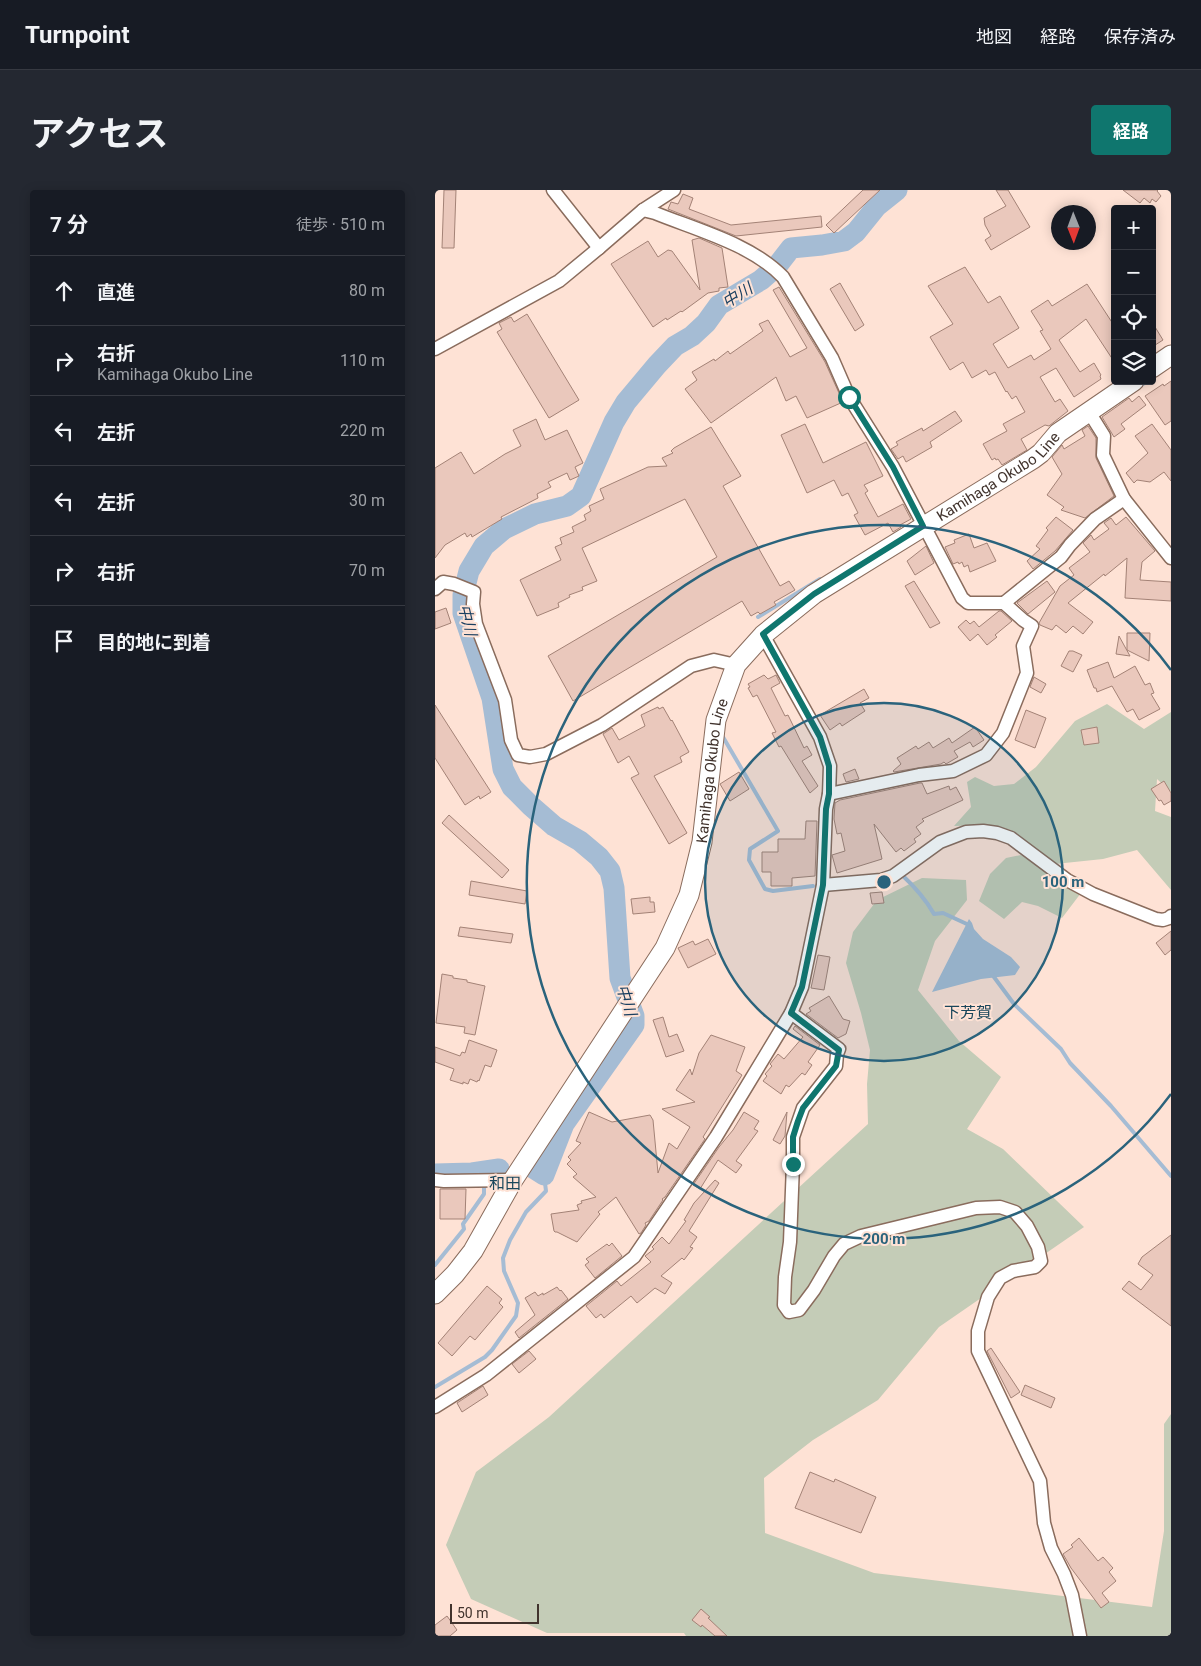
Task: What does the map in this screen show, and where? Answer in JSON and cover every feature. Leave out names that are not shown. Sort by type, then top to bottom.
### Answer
[{"type":"main road","points":[[1156,365],[1171,355]]},
{"type":"main road","name":"Kamihaga Okubo Line","points":[[435,1294],[455,1274],[473,1251],[513,1180],[665,948],[689,895],[702,842],[716,720],[736,665],[763,634],[814,594],[1033,459],[1041,453],[1058,433],[1127,385]]},
{"type":"street","points":[[553,190],[599,248]]},
{"type":"street","points":[[435,349],[559,281],[643,210],[674,190]]},
{"type":"street","points":[[643,210],[747,249],[783,277],[832,358],[849,397],[893,467],[961,598],[968,603],[1004,603],[1061,557],[1069,544],[1095,519],[1124,499]]},
{"type":"street","points":[[1089,412],[1104,436],[1103,455],[1124,499],[1171,558]]},
{"type":"street","points":[[435,588],[443,582],[474,592],[473,604],[476,624],[505,700],[511,740],[517,755],[530,757],[546,754],[602,725],[691,666],[714,660],[736,665]]},
{"type":"street","points":[[829,794],[919,775],[953,771],[986,755],[1003,733],[1027,673],[1023,646],[1032,626],[1004,603]]},
{"type":"street","points":[[435,1407],[486,1374],[634,1257],[716,1138],[791,1013],[802,987],[823,885],[829,766],[820,737],[763,634]]},
{"type":"street","points":[[823,885],[881,880],[893,876],[940,842],[966,832],[997,832],[1011,838],[1067,880],[1093,894],[1156,919],[1163,920],[1171,916]]},
{"type":"street","points":[[791,1013],[839,1050],[837,1064],[803,1108],[793,1137],[790,1242],[785,1277],[784,1305],[789,1312],[799,1310],[814,1290],[834,1256],[844,1244],[861,1236],[976,1208],[1000,1208],[1015,1212],[1027,1226],[1038,1247],[1041,1260],[1035,1267],[1013,1271],[1001,1278],[989,1297],[978,1331],[978,1351],[1040,1481],[1044,1523],[1051,1548],[1072,1595],[1080,1636]]},
{"type":"street","points":[[435,1180],[513,1180]]},
{"type":"green space","points":[[1107,704],[1144,729],[1171,712],[1171,792],[1157,779],[1155,811],[1171,817],[1171,890],[1137,850],[1103,859],[1055,864],[1019,839],[1011,830],[989,825],[954,826],[971,807],[967,782],[975,777],[994,786],[1014,784],[1036,767],[1075,721]]},
{"type":"green space","points":[[1021,855],[1081,893],[1062,918],[1038,906],[1022,902],[1004,919],[979,901],[990,874],[1006,858]]},
{"type":"green space","points":[[922,878],[966,880],[967,900],[935,941],[918,990],[959,1041],[1001,1077],[967,1129],[1003,1149],[1084,1227],[939,1327],[878,1400],[813,1440],[764,1478],[765,1533],[874,1573],[1152,1607],[1164,1531],[1164,1424],[1171,1414],[1171,1636],[686,1636],[684,1633],[547,1633],[471,1599],[446,1545],[476,1472],[549,1417],[868,1124],[867,1084],[870,1050],[846,963],[853,932],[877,900]]},
{"type":"water","points":[[969,919],[974,929],[983,939],[1011,957],[1020,967],[1015,975],[981,979],[932,992]]},
{"type":"building","points":[[444,190],[456,190],[454,248],[442,248]]},
{"type":"building","points":[[863,190],[880,190],[834,233],[826,225]]},
{"type":"building","points":[[996,190],[1008,190],[1030,227],[991,250],[985,240],[991,236],[985,225],[984,218],[1006,206]]},
{"type":"building","points":[[1123,190],[1158,190],[1161,196],[1156,202],[1152,199],[1150,203],[1144,198],[1140,203]]},
{"type":"building","points":[[683,194],[693,198],[689,209],[731,225],[821,216],[822,227],[736,236],[668,209],[671,202],[678,204]]},
{"type":"building","points":[[699,238],[722,248],[728,287],[719,288],[719,291],[708,293],[682,312],[667,320],[666,318],[653,327],[611,264],[648,241],[658,257],[668,250],[672,251],[700,290],[692,240]]},
{"type":"building","points":[[965,267],[988,303],[1000,296],[1019,328],[993,344],[1008,368],[1031,355],[1034,360],[1051,349],[1040,331],[1043,330],[1031,311],[1048,300],[1052,306],[1087,284],[1111,321],[1111,357],[1086,319],[1059,340],[1080,372],[1094,363],[1101,375],[1101,379],[1074,397],[1056,368],[1040,377],[1055,402],[1060,399],[1068,411],[1049,426],[1045,425],[1021,439],[1027,450],[1002,465],[998,459],[992,460],[983,444],[1007,431],[1003,424],[1025,412],[1016,396],[1012,399],[1006,392],[995,372],[989,375],[986,370],[972,378],[963,362],[950,370],[930,337],[953,324],[928,286]]},
{"type":"building","points":[[840,283],[864,325],[855,331],[830,289]]},
{"type":"building","points":[[779,287],[825,362],[843,402],[807,418],[796,396],[786,401],[776,377],[711,423],[685,389],[697,380],[692,372],[714,359],[715,361],[728,351],[730,354],[763,331],[759,324],[768,320],[790,357],[807,348],[773,290]]},
{"type":"building","points":[[527,314],[579,400],[549,418],[497,332],[502,329],[499,323],[511,317],[514,322]]},
{"type":"building","points":[[1156,329],[1163,340],[1156,344]]},
{"type":"building","points":[[1171,381],[1171,421],[1165,425],[1145,396]]},
{"type":"building","points":[[1139,396],[1146,405],[1121,424],[1125,429],[1114,437],[1102,417],[1129,398],[1132,402]]},
{"type":"building","points":[[955,411],[962,421],[930,442],[932,447],[906,462],[903,456],[898,459],[891,449],[898,445],[896,442],[922,428],[923,431]]},
{"type":"building","points":[[536,419],[545,440],[567,430],[583,463],[575,467],[579,476],[570,480],[567,473],[548,482],[551,487],[537,494],[538,498],[501,517],[502,519],[472,537],[471,534],[467,537],[465,533],[445,545],[435,558],[435,468],[461,452],[474,474],[521,446],[513,430]]},
{"type":"building","points":[[805,424],[823,463],[866,442],[883,476],[864,485],[868,491],[865,493],[878,517],[903,504],[911,519],[900,525],[901,527],[893,532],[888,523],[865,535],[854,515],[858,513],[848,493],[842,496],[834,480],[807,493],[781,435]]},
{"type":"building","points":[[1152,424],[1171,450],[1171,481],[1164,472],[1150,482],[1137,480],[1134,483],[1126,473],[1148,453],[1135,436]]},
{"type":"building","points":[[1088,426],[1096,438],[1096,458],[1114,496],[1085,518],[1061,510],[1064,507],[1047,495],[1062,474],[1052,457],[1062,445],[1064,449],[1085,436],[1082,430]]},
{"type":"building","points":[[711,427],[741,476],[723,486],[780,586],[789,581],[795,590],[774,602],[776,605],[760,614],[758,612],[751,616],[742,601],[573,701],[548,656],[717,557],[685,499],[582,548],[597,581],[582,587],[583,590],[569,595],[570,597],[558,603],[559,607],[537,616],[520,580],[561,560],[555,547],[562,544],[560,538],[574,532],[572,527],[586,520],[584,515],[591,511],[589,506],[604,499],[600,489],[648,467],[667,466],[662,458],[673,453],[671,451],[674,448]]},
{"type":"building","points":[[1056,517],[1073,530],[1055,551],[1033,569],[1027,561],[1040,549],[1036,546],[1048,530],[1046,528]]},
{"type":"building","points":[[1126,517],[1155,551],[1142,562],[1140,580],[1171,582],[1171,601],[1125,598],[1127,558],[1068,603],[1093,622],[1083,634],[1073,626],[1066,633],[1056,625],[1052,630],[1040,625],[1039,623],[1060,586],[1074,575],[1069,568],[1090,552],[1083,543],[1091,535],[1094,540],[1109,529],[1104,523],[1111,518],[1116,525]]},
{"type":"building","points":[[969,534],[974,548],[987,543],[996,561],[970,572],[968,565],[964,567],[962,562],[953,564],[945,547],[955,543],[954,540]]},
{"type":"building","points":[[926,546],[934,563],[915,575],[907,561]]},
{"type":"building","points":[[914,581],[940,623],[930,628],[905,586]]},
{"type":"building","points":[[1047,581],[1055,592],[1028,614],[1017,603]]},
{"type":"building","points":[[446,608],[451,623],[435,629],[435,612]]},
{"type":"building","points":[[999,611],[1012,621],[995,635],[997,637],[987,645],[978,634],[970,641],[958,627],[966,620],[970,624],[974,621],[979,627]]},
{"type":"building","points":[[1127,633],[1150,633],[1149,661],[1127,650]]},
{"type":"building","points":[[1119,636],[1130,656],[1116,654]]},
{"type":"building","points":[[1069,651],[1082,655],[1073,672],[1061,666]]},
{"type":"building","points":[[1108,662],[1114,678],[1135,666],[1145,685],[1150,683],[1154,693],[1151,694],[1160,709],[1139,720],[1133,709],[1127,712],[1112,686],[1097,692],[1087,670]]},
{"type":"building","points":[[764,675],[768,679],[776,675],[780,683],[771,688],[785,716],[788,715],[804,748],[807,746],[812,755],[802,761],[818,786],[810,793],[781,746],[779,747],[772,733],[776,732],[757,695],[753,697],[748,688],[750,687],[748,684]]},
{"type":"building","points":[[1034,677],[1046,684],[1041,693],[1030,687]]},
{"type":"building","points":[[864,689],[869,698],[860,703],[865,711],[842,726],[840,723],[830,730],[820,715]]},
{"type":"building","points":[[435,705],[491,792],[480,799],[479,796],[465,805],[435,758]]},
{"type":"building","points":[[658,707],[659,709],[663,707],[672,720],[689,752],[680,757],[682,762],[654,776],[687,833],[669,844],[631,778],[639,774],[629,756],[618,763],[603,734],[612,728],[619,740],[645,726],[641,715]]},
{"type":"building","points":[[1026,710],[1046,718],[1035,748],[1015,740]]},
{"type":"building","points":[[975,727],[984,740],[973,747],[970,742],[954,751],[958,757],[946,764],[944,762],[893,771],[901,764],[897,758],[916,746],[918,749],[929,742],[933,748],[949,738],[952,743]]},
{"type":"building","points":[[1097,727],[1099,743],[1084,745],[1081,730]]},
{"type":"building","points":[[855,769],[859,779],[846,782],[843,774]]},
{"type":"building","points":[[739,772],[749,789],[730,801],[720,784]]},
{"type":"building","points":[[1164,781],[1171,793],[1171,801],[1164,805],[1151,789]]},
{"type":"building","points":[[922,783],[927,794],[949,786],[950,790],[956,787],[963,800],[922,819],[924,821],[916,827],[921,834],[914,839],[916,842],[904,851],[901,848],[896,852],[874,824],[882,859],[837,873],[832,855],[845,851],[841,833],[837,834],[834,819],[835,803],[840,800]]},
{"type":"building","points":[[449,815],[509,870],[502,878],[442,823]]},
{"type":"building","points":[[806,821],[817,821],[815,876],[792,878],[792,886],[771,886],[771,872],[762,872],[762,852],[778,852],[778,839],[805,839]]},
{"type":"building","points":[[471,881],[527,891],[525,904],[469,895]]},
{"type":"building","points":[[882,892],[884,903],[872,904],[870,893]]},
{"type":"building","points":[[650,897],[650,902],[654,902],[655,912],[633,914],[631,899]]},
{"type":"building","points":[[460,927],[513,934],[511,943],[458,936]]},
{"type":"building","points":[[1171,931],[1171,950],[1165,955],[1156,943]]},
{"type":"building","points":[[708,939],[716,954],[688,968],[678,948],[693,941],[695,945]]},
{"type":"building","points":[[818,955],[830,957],[824,990],[811,988]]},
{"type":"building","points":[[442,974],[485,986],[475,1035],[464,1033],[465,1027],[436,1023]]},
{"type":"building","points":[[829,996],[843,1019],[850,1021],[846,1034],[838,1038],[806,1014],[811,1011],[809,1008]]},
{"type":"building","points":[[663,1017],[669,1037],[677,1034],[684,1051],[666,1057],[653,1020]]},
{"type":"building","points":[[795,1026],[820,1045],[808,1062],[812,1065],[805,1075],[802,1073],[789,1087],[786,1085],[781,1094],[763,1081],[767,1076],[765,1074],[772,1066],[770,1064],[778,1054],[784,1059],[803,1037],[793,1029]]},
{"type":"building","points":[[711,1035],[745,1047],[736,1071],[742,1075],[703,1137],[705,1139],[662,1199],[649,1221],[645,1223],[646,1225],[641,1233],[639,1234],[616,1197],[598,1212],[600,1214],[577,1242],[555,1232],[551,1214],[579,1210],[577,1205],[582,1203],[581,1201],[596,1197],[573,1177],[577,1174],[567,1164],[571,1160],[568,1157],[581,1143],[576,1141],[589,1112],[612,1122],[650,1115],[653,1120],[658,1173],[669,1143],[677,1149],[690,1127],[662,1109],[695,1102],[676,1090],[690,1069],[692,1075],[699,1053]]},
{"type":"building","points":[[469,1040],[497,1050],[491,1067],[485,1065],[479,1081],[470,1079],[468,1084],[463,1082],[463,1084],[450,1080],[454,1069],[435,1062],[435,1047],[460,1056],[462,1052],[465,1053]]},
{"type":"building","points":[[744,1112],[759,1121],[754,1129],[758,1131],[736,1161],[742,1165],[736,1173],[718,1160],[700,1189],[693,1185],[733,1130]]},
{"type":"building","points":[[787,1112],[785,1136],[780,1144],[773,1140]]},
{"type":"building","points":[[715,1180],[719,1183],[689,1231],[697,1237],[690,1247],[693,1248],[684,1260],[682,1258],[661,1276],[672,1283],[665,1294],[655,1288],[637,1303],[631,1296],[604,1318],[601,1314],[596,1318],[586,1306],[617,1281],[621,1286],[651,1262],[645,1256],[654,1249],[652,1247],[662,1237],[669,1244],[686,1221],[684,1220],[694,1203]]},
{"type":"building","points":[[440,1189],[466,1189],[465,1219],[440,1219]]},
{"type":"building","points":[[1171,1235],[1171,1326],[1122,1289],[1129,1281],[1141,1290],[1153,1275],[1138,1264],[1142,1257]]},
{"type":"building","points":[[612,1243],[622,1256],[595,1278],[585,1265],[589,1262],[586,1259],[607,1244],[609,1246]]},
{"type":"building","points":[[487,1286],[502,1299],[499,1303],[503,1307],[475,1340],[470,1336],[452,1356],[438,1343]]},
{"type":"building","points":[[557,1287],[568,1299],[519,1338],[515,1332],[535,1315],[525,1298],[535,1292],[538,1296],[543,1293],[543,1295]]},
{"type":"building","points":[[991,1348],[1020,1392],[1011,1398],[987,1351]]},
{"type":"building","points":[[529,1351],[536,1359],[519,1373],[512,1364]]},
{"type":"building","points":[[1025,1385],[1055,1398],[1051,1408],[1021,1395]]},
{"type":"building","points":[[483,1386],[488,1395],[462,1412],[457,1403]]},
{"type":"building","points":[[810,1472],[834,1482],[835,1479],[876,1497],[861,1533],[795,1508]]},
{"type":"building","points":[[1079,1538],[1098,1561],[1103,1557],[1113,1568],[1109,1572],[1116,1581],[1102,1593],[1109,1602],[1101,1608],[1071,1568],[1063,1554],[1073,1547],[1071,1545]]},
{"type":"building","points":[[701,1609],[727,1636],[715,1636],[702,1625],[701,1627],[692,1620]]},
{"type":"building","points":[[447,1616],[457,1630],[450,1636],[435,1636],[435,1625]]},
{"type":"waterway","name":"中川","points":[[533,1168],[544,1175],[564,1124],[634,1025],[634,1016],[620,978],[614,888],[610,871],[599,857],[580,841],[554,826],[531,806],[512,787],[503,769],[492,698],[463,613],[463,595],[469,571],[484,546],[504,529],[535,514],[567,506],[581,496],[614,422],[626,402],[675,346],[692,336],[706,323],[719,305],[761,280],[777,266],[791,248],[844,241],[856,232],[877,206],[897,190]]},
{"type":"waterway","points":[[758,617],[820,579]]},
{"type":"waterway","points":[[723,737],[778,831],[750,849],[749,860],[765,889],[773,891],[813,886]]},
{"type":"waterway","points":[[901,874],[911,883],[934,914],[943,913],[969,925]]},
{"type":"waterway","points":[[991,973],[1014,1004],[1061,1049],[1070,1063],[1111,1106],[1171,1176]]},
{"type":"waterway","name":"中川","points":[[435,1174],[472,1173],[499,1169]]},
{"type":"waterway","points":[[435,1387],[485,1357],[516,1316],[518,1303],[504,1271],[503,1258],[510,1240],[526,1212],[546,1191],[544,1175]]},
{"type":"waterway","points":[[435,1265],[464,1229],[463,1224],[484,1194],[484,1184]]},
{"type":"district","name":"下芳賀","points":[[968,1012]]},
{"type":"district","name":"和田","points":[[505,1183]]},
{"type":"route","points":[[793,1164],[793,1137],[803,1108],[836,1066],[839,1050],[791,1013],[802,987],[823,885],[829,766],[820,737],[763,634],[814,594],[923,526],[893,467],[849,397]]}]
